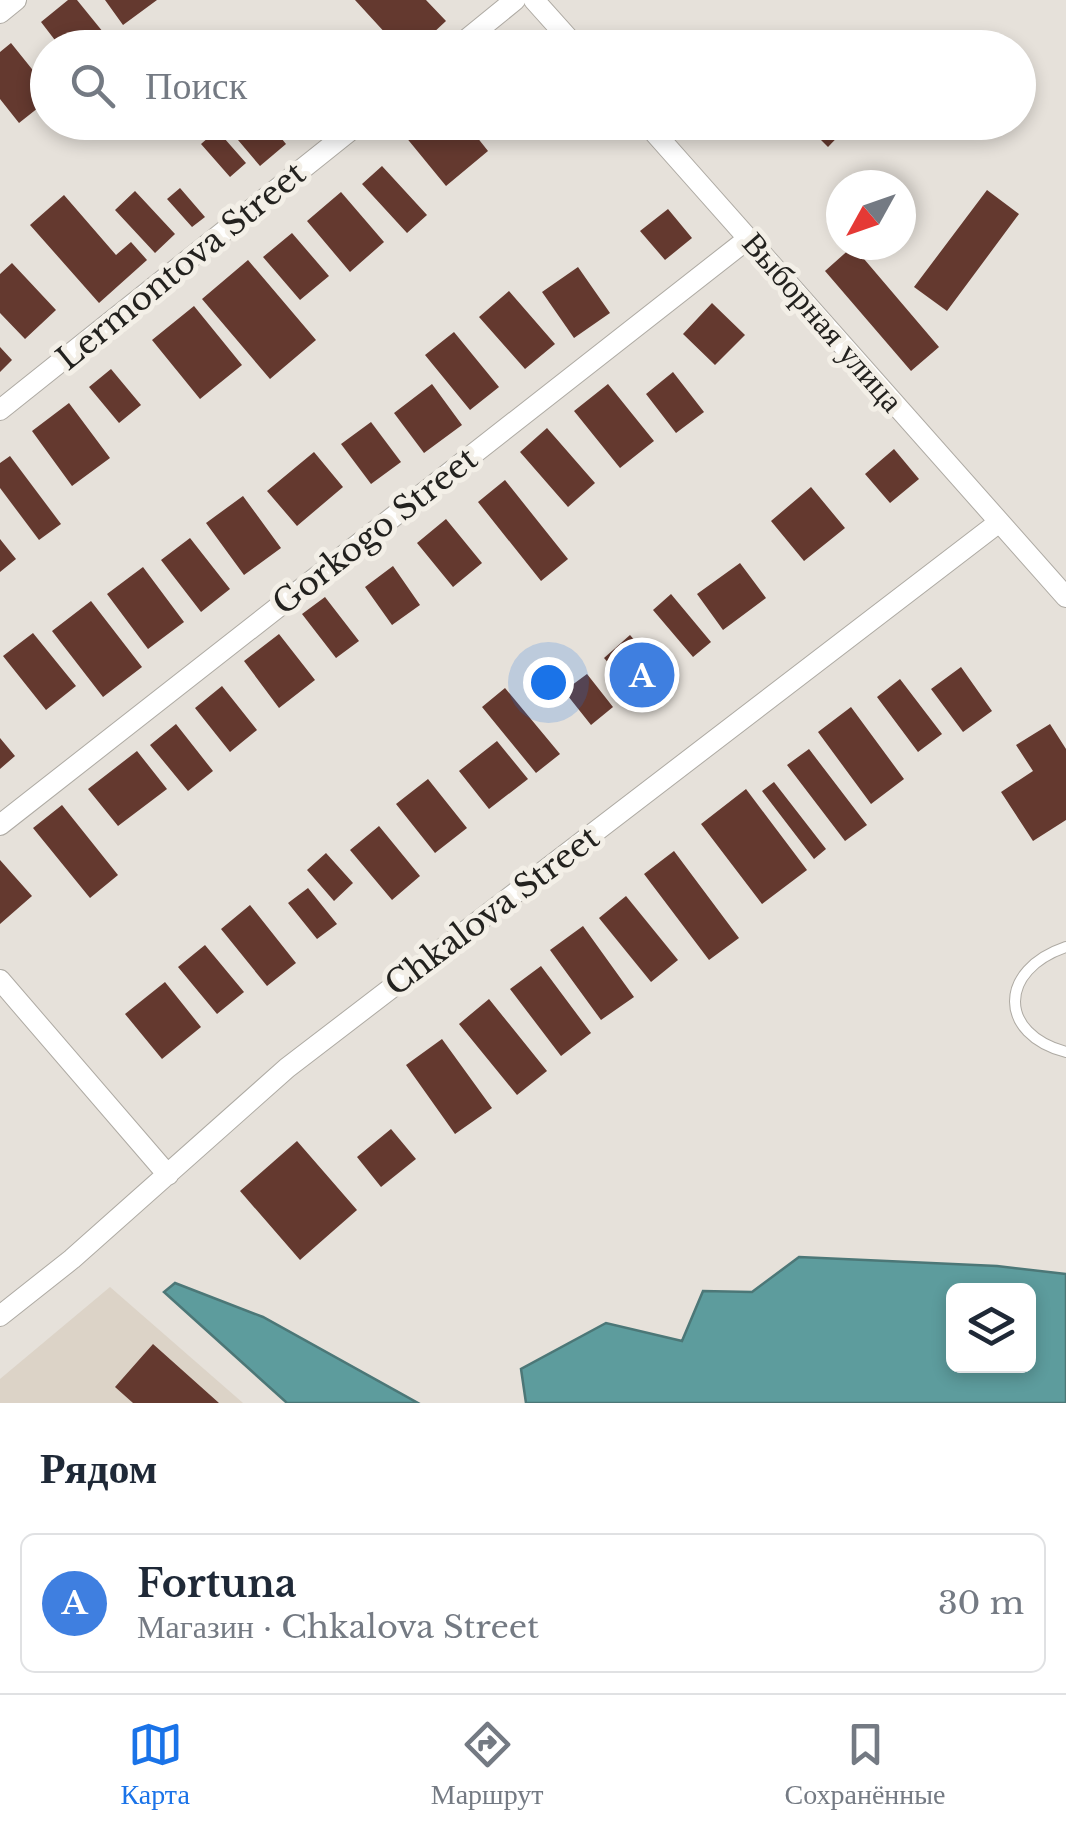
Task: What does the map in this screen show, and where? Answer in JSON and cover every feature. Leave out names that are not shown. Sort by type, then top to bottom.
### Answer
[{"type":"street","points":[[0,13],[16,0]]},
{"type":"street","points":[[478,30],[515,0]]},
{"type":"street","points":[[534,0],[561,30]]},
{"type":"street","name":"Lermontova Street","points":[[0,410],[338,140]]},
{"type":"street","name":"Выборная улица","points":[[661,140],[1066,597]]},
{"type":"street","name":"Gorkogo Street","points":[[0,824],[749,238]]},
{"type":"street","name":"Chkalova Street","points":[[0,1316],[168,1175],[287,1068],[998,523]]},
{"type":"street","points":[[0,980],[168,1175]]},
{"type":"lane","points":[[1066,947],[1045,954],[1029,966],[1014,995],[1016,1012],[1031,1033],[1048,1047],[1066,1052]]},
{"type":"shaded area","points":[[110,1287],[243,1403],[0,1403],[0,1379]]},
{"type":"water","points":[[799,1257],[997,1266],[1066,1274],[1066,1403],[526,1403],[521,1369],[606,1323],[682,1341],[703,1291],[752,1292]]},
{"type":"water","points":[[175,1283],[263,1317],[418,1403],[287,1403],[164,1292]]},
{"type":"building","points":[[68,0],[77,0],[101,30],[47,30],[41,22]]},
{"type":"building","points":[[105,0],[157,0],[123,25]]},
{"type":"building","points":[[355,0],[426,0],[446,21],[436,30],[382,30]]},
{"type":"building","points":[[11,43],[30,67],[30,114],[19,123],[0,99],[0,52]]},
{"type":"building","points":[[206,140],[226,140],[246,163],[230,177],[201,144]]},
{"type":"building","points":[[238,140],[283,140],[286,144],[260,166]]},
{"type":"building","points":[[408,140],[479,140],[488,151],[446,186]]},
{"type":"building","points":[[382,166],[427,215],[407,233],[362,184]]},
{"type":"building","points":[[180,188],[205,217],[192,227],[167,199]]},
{"type":"building","points":[[987,190],[1019,214],[947,311],[914,287]]},
{"type":"building","points":[[135,191],[175,234],[155,253],[115,210]]},
{"type":"building","points":[[341,192],[384,242],[350,272],[307,221]]},
{"type":"building","points":[[64,195],[116,255],[131,242],[147,260],[99,303],[30,225]]},
{"type":"building","points":[[668,209],[692,238],[665,260],[640,231]]},
{"type":"building","points":[[292,233],[329,276],[300,300],[263,257]]},
{"type":"building","points":[[248,260],[316,340],[270,379],[202,299]]},
{"type":"building","points":[[837,260],[865,260],[939,347],[911,371],[825,271]]},
{"type":"building","points":[[12,263],[56,310],[25,339],[0,313],[0,274]]},
{"type":"building","points":[[578,267],[610,313],[574,338],[542,292]]},
{"type":"building","points":[[509,291],[555,344],[525,369],[479,317]]},
{"type":"building","points":[[712,303],[745,335],[715,365],[683,334]]},
{"type":"building","points":[[194,306],[242,365],[200,399],[152,340]]},
{"type":"building","points":[[454,332],[499,387],[470,410],[425,355]]},
{"type":"building","points":[[0,347],[12,360],[0,372]]},
{"type":"building","points":[[111,369],[141,405],[119,423],[89,387]]},
{"type":"building","points":[[673,372],[704,412],[676,433],[646,394]]},
{"type":"building","points":[[432,384],[462,425],[424,453],[394,413]]},
{"type":"building","points":[[608,384],[654,441],[620,468],[574,411]]},
{"type":"building","points":[[69,403],[110,458],[72,486],[32,431]]},
{"type":"building","points":[[371,422],[401,462],[371,484],[341,444]]},
{"type":"building","points":[[547,428],[595,483],[568,507],[520,452]]},
{"type":"building","points":[[894,449],[919,479],[890,503],[865,474]]},
{"type":"building","points":[[314,452],[343,487],[297,526],[267,491]]},
{"type":"building","points":[[10,456],[61,524],[39,540],[0,488],[0,463]]},
{"type":"building","points":[[505,480],[568,559],[541,581],[478,502]]},
{"type":"building","points":[[811,487],[845,528],[804,561],[771,521]]},
{"type":"building","points":[[243,496],[281,548],[244,575],[206,523]]},
{"type":"building","points":[[446,519],[482,563],[453,587],[417,543]]},
{"type":"building","points":[[190,538],[230,589],[201,612],[161,560]]},
{"type":"building","points":[[0,539],[16,559],[0,572]]},
{"type":"building","points":[[740,563],[766,598],[723,630],[697,594]]},
{"type":"building","points":[[393,566],[420,605],[392,625],[365,587]]},
{"type":"building","points":[[143,567],[184,622],[148,649],[107,594]]},
{"type":"building","points":[[671,594],[711,642],[693,657],[653,610]]},
{"type":"building","points":[[325,597],[359,641],[336,658],[302,614]]},
{"type":"building","points":[[91,601],[142,667],[103,697],[52,631]]},
{"type":"building","points":[[33,633],[76,686],[46,710],[3,656]]},
{"type":"building","points":[[279,634],[315,680],[279,708],[244,661]]},
{"type":"building","points":[[630,635],[662,672],[637,695],[604,658]]},
{"type":"building","points":[[961,667],[992,711],[963,732],[931,689]]},
{"type":"building","points":[[587,674],[613,707],[591,725],[564,691]]},
{"type":"building","points":[[900,679],[942,734],[918,752],[877,697]]},
{"type":"building","points":[[222,686],[257,730],[230,752],[195,708]]},
{"type":"building","points":[[505,688],[560,754],[536,773],[482,707]]},
{"type":"building","points":[[851,707],[904,779],[871,804],[818,732]]},
{"type":"building","points":[[176,724],[213,771],[188,791],[150,745]]},
{"type":"building","points":[[1050,724],[1066,749],[1066,820],[1033,841],[1001,792],[1033,771],[1016,745]]},
{"type":"building","points":[[0,738],[15,756],[0,769]]},
{"type":"building","points":[[497,741],[528,779],[489,809],[459,771]]},
{"type":"building","points":[[809,749],[867,825],[845,841],[787,765]]},
{"type":"building","points":[[137,751],[167,789],[118,826],[88,789]]},
{"type":"building","points":[[428,779],[467,828],[435,853],[396,804]]},
{"type":"building","points":[[774,782],[826,849],[814,859],[762,791]]},
{"type":"building","points":[[746,789],[807,870],[762,904],[701,824]]},
{"type":"building","points":[[62,805],[118,875],[90,898],[33,828]]},
{"type":"building","points":[[379,826],[420,876],[392,900],[350,850]]},
{"type":"building","points":[[674,851],[739,938],[709,960],[644,874]]},
{"type":"building","points":[[326,853],[353,883],[334,901],[307,870]]},
{"type":"building","points":[[0,860],[32,896],[0,924]]},
{"type":"building","points":[[308,888],[337,924],[317,939],[288,903]]},
{"type":"building","points":[[626,896],[678,960],[651,982],[599,918]]},
{"type":"building","points":[[250,905],[296,963],[267,986],[221,929]]},
{"type":"building","points":[[583,926],[634,997],[601,1020],[550,950]]},
{"type":"building","points":[[205,945],[244,992],[217,1014],[178,967]]},
{"type":"building","points":[[541,966],[591,1033],[561,1056],[510,989]]},
{"type":"building","points":[[165,982],[201,1027],[162,1059],[125,1014]]},
{"type":"building","points":[[489,999],[547,1071],[517,1095],[459,1024]]},
{"type":"building","points":[[442,1039],[492,1108],[455,1134],[406,1065]]},
{"type":"building","points":[[391,1129],[416,1159],[381,1187],[357,1157]]},
{"type":"building","points":[[297,1141],[357,1210],[300,1260],[240,1191]]},
{"type":"building","points":[[153,1344],[219,1403],[133,1403],[115,1387]]},
{"type":"place","name":"Fortuna","points":[[642,675]]}]
